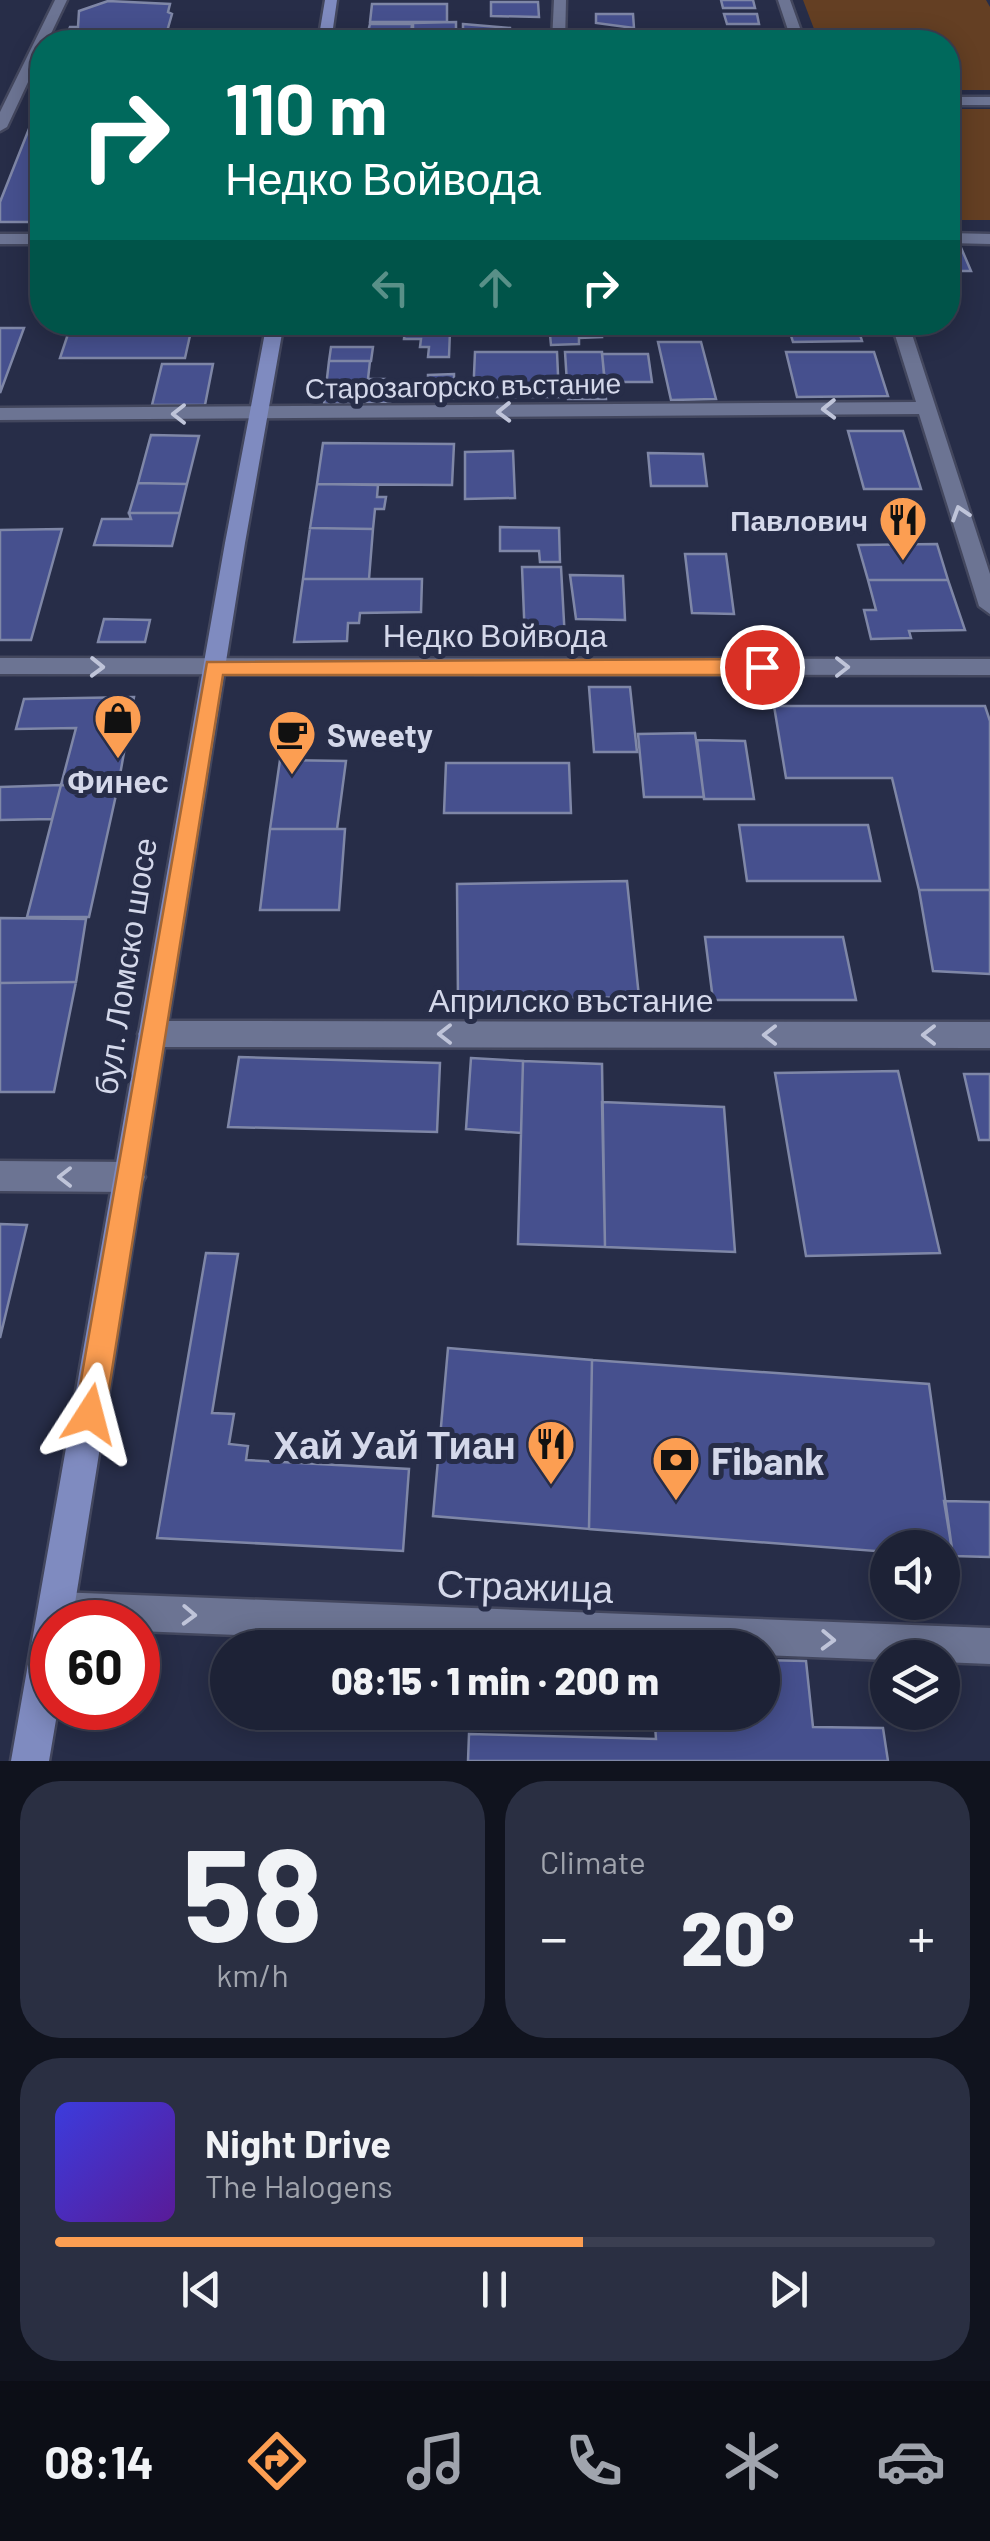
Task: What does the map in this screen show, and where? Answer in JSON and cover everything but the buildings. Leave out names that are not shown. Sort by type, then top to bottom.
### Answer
[{"type":"main road","points":[[326,30],[331,0]]},
{"type":"main road","name":"бул. Ломско шосе","points":[[58,1600],[274,335]]},
{"type":"main road","name":"бул. Ломско шосе","points":[[30,1761],[35,1730]]},
{"type":"street","points":[[44,30],[61,0]]},
{"type":"street","points":[[559,30],[560,0]]},
{"type":"street","points":[[784,0],[795,30]]},
{"type":"street","points":[[0,127],[6,96],[30,54]]},
{"type":"street","points":[[960,101],[990,101]]},
{"type":"street","points":[[960,238],[990,238]]},
{"type":"street","points":[[0,239],[30,239]]},
{"type":"street","points":[[903,335],[990,606]]},
{"type":"street","name":"Старозагорско въстание","points":[[0,414],[926,408]]},
{"type":"street","name":"Недко Войвода","points":[[0,666],[990,667]]},
{"type":"street","name":"Априлско въстание","points":[[152,1034],[990,1036]]},
{"type":"street","points":[[0,1176],[130,1177]]},
{"type":"street","name":"Стражица","points":[[160,1625],[990,1646]]},
{"type":"shaded area","points":[[803,0],[986,0],[990,7],[990,90],[960,90],[960,30],[814,30]]},
{"type":"shaded area","points":[[960,109],[990,109],[990,220],[960,220]]},
{"type":"place","name":"Павлович","points":[[903,562]]},
{"type":"place","name":"Финес","points":[[118,760]]},
{"type":"place","name":"Sweety","points":[[292,776]]},
{"type":"place","name":"Хай Уай Тиан","points":[[551,1486]]},
{"type":"place","name":"Fibank","points":[[676,1502]]},
{"type":"route","points":[[90,1414],[214,667],[762,667]]}]
